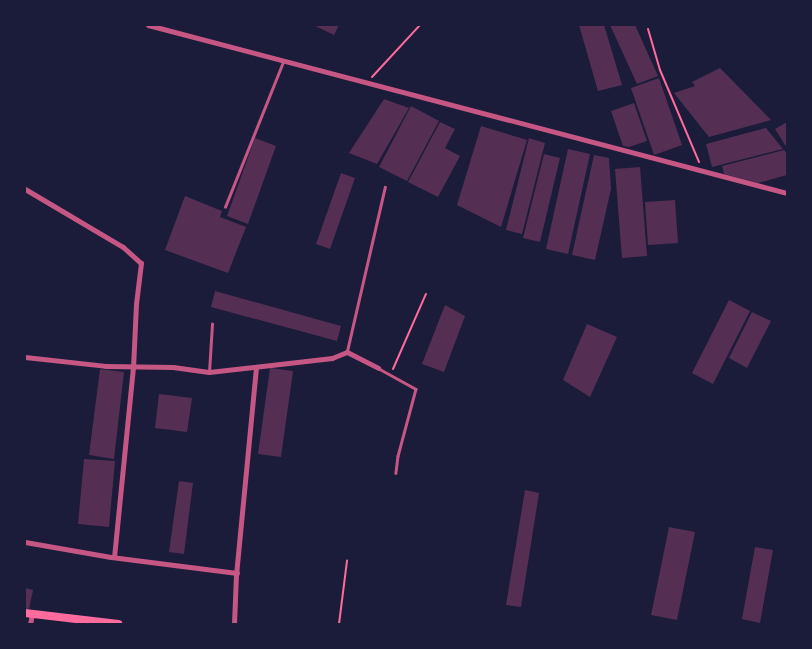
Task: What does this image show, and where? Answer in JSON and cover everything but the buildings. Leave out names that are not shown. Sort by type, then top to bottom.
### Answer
[{"type":"main road","points":[[29,614],[118,624]]},
{"type":"street","points":[[148,25],[787,193]]},
{"type":"street","points":[[25,189],[123,247],[141,263],[136,304],[133,368],[114,557]]},
{"type":"street","points":[[25,357],[133,368],[173,367],[210,372],[332,358],[347,352],[378,368]]},
{"type":"street","points":[[234,624],[256,367]]},
{"type":"street","points":[[25,542],[114,557],[237,573]]},
{"type":"street","points":[[29,614],[30,624]]},
{"type":"lane","points":[[225,207],[284,61]]},
{"type":"lane","points":[[347,352],[385,187]]},
{"type":"lane","points":[[210,372],[212,324]]},
{"type":"lane","points":[[378,368],[416,389],[398,456],[396,474]]},
{"type":"path","points":[[368,83],[420,25]]},
{"type":"path","points":[[648,29],[660,70],[703,171]]},
{"type":"path","points":[[390,376],[426,294]]},
{"type":"path","points":[[339,624],[347,561]]}]
